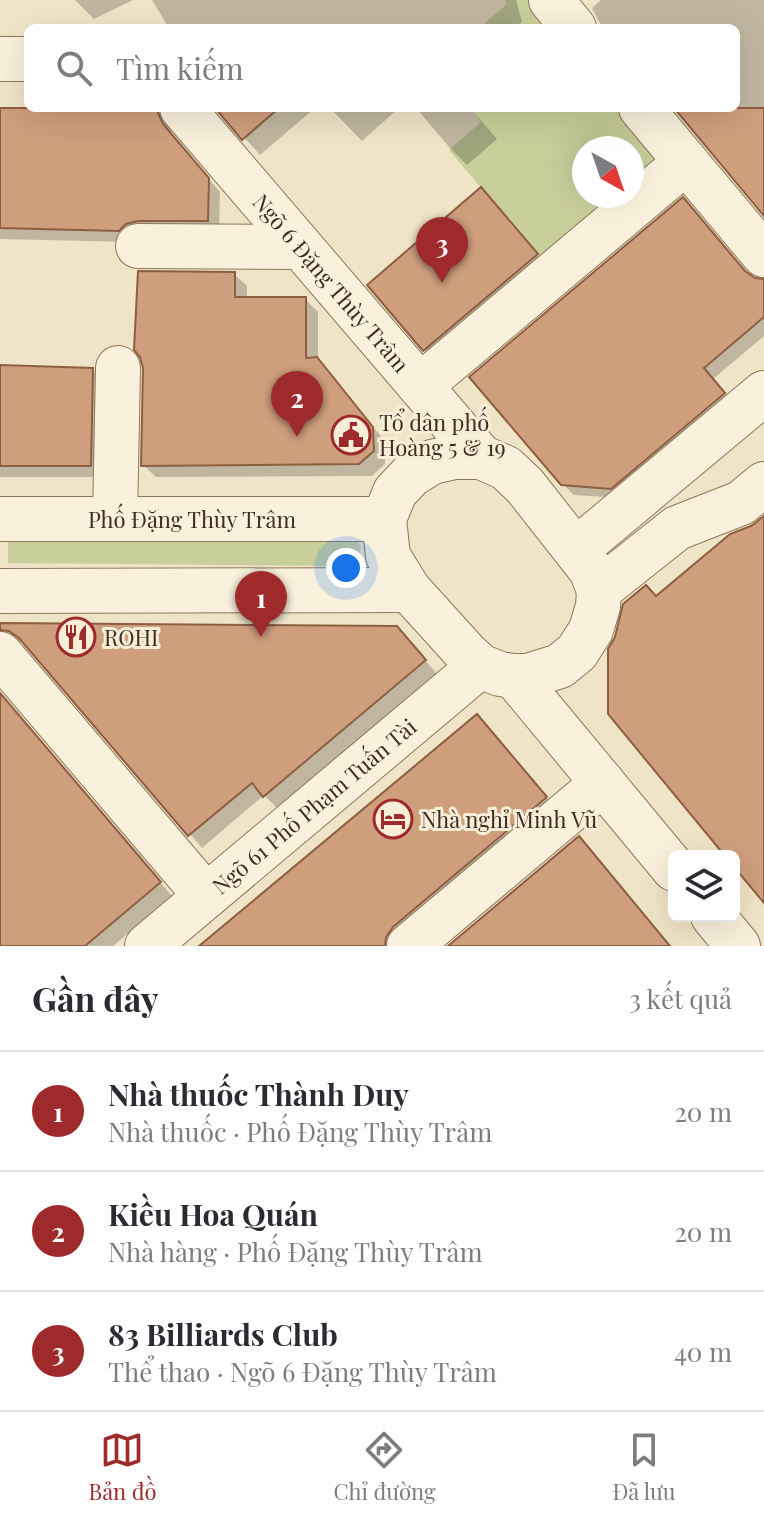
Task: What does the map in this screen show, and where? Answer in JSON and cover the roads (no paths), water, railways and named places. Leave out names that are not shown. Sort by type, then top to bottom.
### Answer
[{"type":"street","points":[[551,0],[571,24]]},
{"type":"street","points":[[0,59],[24,59]]},
{"type":"street","name":"Ngõ 6 Đặng Thùy Trâm","points":[[185,112],[481,457]]},
{"type":"street","points":[[644,112],[764,255]]},
{"type":"street","points":[[420,386],[686,162]]},
{"type":"street","points":[[138,246],[300,247]]},
{"type":"street","points":[[115,518],[118,368]]},
{"type":"street","points":[[576,550],[764,393]]},
{"type":"street","points":[[497,671],[528,676],[560,666],[577,652],[591,630],[599,590],[591,570],[576,550],[525,486],[506,468],[481,457],[454,457],[432,462],[411,475],[395,492],[384,519],[388,556],[417,615],[467,654],[497,671],[603,783],[668,862]]},
{"type":"street","points":[[599,590],[677,528],[741,503],[764,484]]},
{"type":"street","name":"Phố Đặng Thùy Trâm","points":[[0,519],[384,519]]},
{"type":"street","points":[[0,591],[417,615]]},
{"type":"street","points":[[0,654],[206,896]]},
{"type":"street","name":"Ngõ 61 Phố Phạm Tuấn Tài","points":[[147,946],[206,896],[497,671]]},
{"type":"street","points":[[409,946],[603,783]]},
{"type":"street","points":[[718,922],[738,946]]},
{"type":"place","name":"83 Billiards Club","points":[[442,283]]},
{"type":"place","name":"Tổ dân phố Hoàng 5 & 19","points":[[351,435]]},
{"type":"place","name":"Kiều Hoa Quán","points":[[297,437]]},
{"type":"place","name":"ROHI","points":[[76,637]]},
{"type":"place","name":"Nhà thuốc Thành Duy","points":[[261,637]]},
{"type":"place","name":"Nhà nghỉ Minh Vũ","points":[[393,819]]}]
